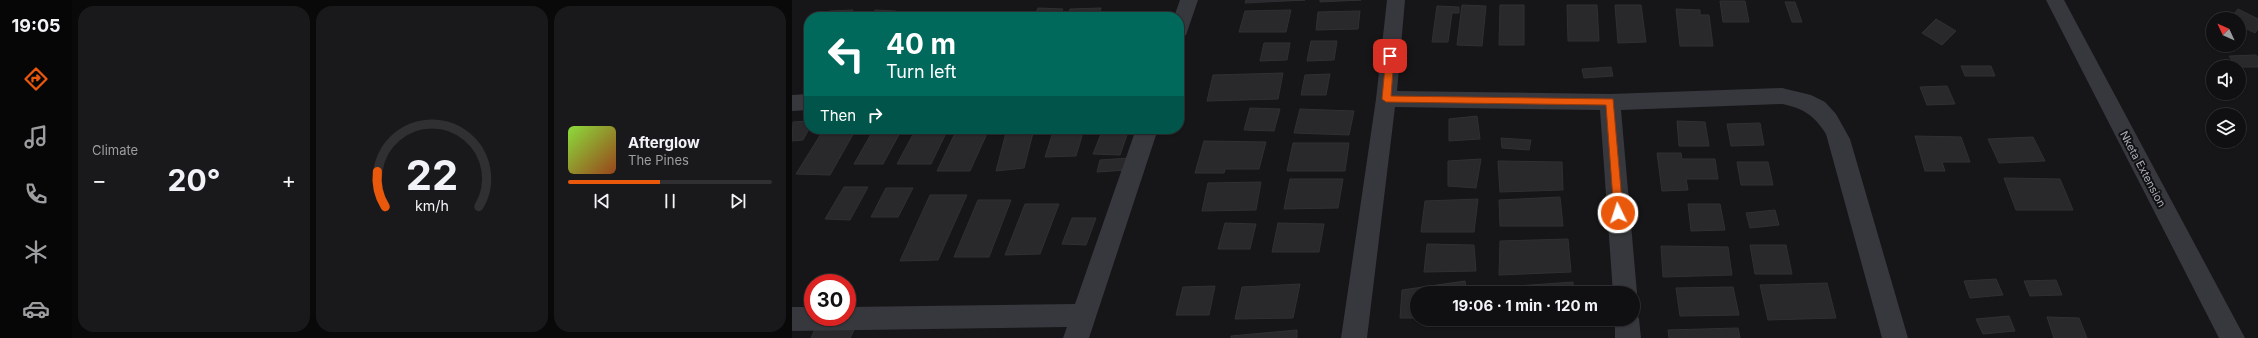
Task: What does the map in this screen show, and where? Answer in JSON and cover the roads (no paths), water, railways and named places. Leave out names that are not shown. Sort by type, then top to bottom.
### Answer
[{"type":"street","points":[[1184,15],[1189,0]]},
{"type":"street","points":[[1354,338],[1386,99],[1396,0]]},
{"type":"street","name":"Nketa Extension","points":[[2055,0],[2232,338]]},
{"type":"street","points":[[1386,99],[1610,102],[1782,96],[1803,100],[1816,105],[1829,118],[1839,139],[1895,338]]},
{"type":"street","points":[[792,103],[804,102]]},
{"type":"street","points":[[1610,102],[1624,286]]},
{"type":"street","points":[[1076,338],[1145,134]]},
{"type":"street","points":[[792,319],[1083,315]]},
{"type":"street","points":[[1627,326],[1628,338]]}]
